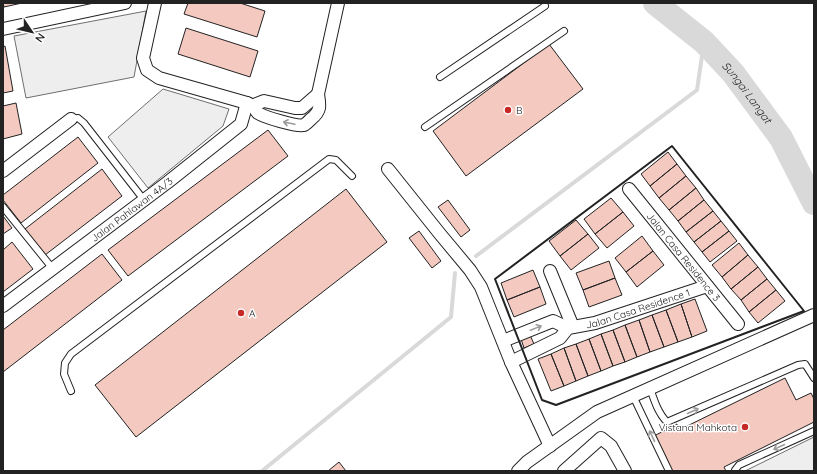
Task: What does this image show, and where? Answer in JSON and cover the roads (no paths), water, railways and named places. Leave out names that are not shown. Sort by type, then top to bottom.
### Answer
[{"type":"street","points":[[3,28],[125,3]]},
{"type":"street","points":[[155,3],[143,58],[147,70],[159,78],[251,104],[264,101],[295,108],[302,108],[318,94]]},
{"type":"street","points":[[251,104],[258,113],[293,125],[304,125],[318,112],[320,105],[318,94],[338,3]]},
{"type":"street","name":"Jalan Pahlawan 4A/3","points":[[3,306],[144,200],[241,124],[251,104]]},
{"type":"street","points":[[3,172],[71,119]]},
{"type":"street","points":[[388,169],[470,270],[481,287],[504,341],[511,362],[550,446]]},
{"type":"street","name":"Jalan Casa Residence 3","points":[[629,189],[738,324]]},
{"type":"street","points":[[511,362],[560,338],[571,328],[550,271]]},
{"type":"street","name":"Jalan Casa Residence 1","points":[[504,341],[553,321],[571,328],[595,323],[707,286]]},
{"type":"street","points":[[518,471],[527,462],[597,412],[814,315]]},
{"type":"street","points":[[564,471],[601,438],[611,446],[625,471]]},
{"type":"lane","points":[[440,76],[545,6]]},
{"type":"lane","points":[[425,127],[564,31]]},
{"type":"lane","points":[[71,119],[78,118],[84,123],[144,200]]},
{"type":"lane","points":[[71,391],[64,374],[65,363],[72,354],[329,159],[336,160],[352,176]]},
{"type":"lane","points":[[3,207],[53,269]]},
{"type":"lane","points":[[650,388],[657,408],[663,419],[667,422],[798,365],[805,364],[814,378]]},
{"type":"lane","points":[[633,396],[669,471]]},
{"type":"lane","points":[[735,471],[739,465],[814,431]]},
{"type":"waterway","name":"Sungai Langat","points":[[655,3],[704,42],[733,73],[781,138],[814,203]]},
{"type":"waterway","points":[[476,256],[697,90],[704,42]]},
{"type":"waterway","points":[[262,471],[451,317],[455,273]]},
{"type":"place","name":"B","points":[[508,110]]},
{"type":"place","name":"A","points":[[241,313]]},
{"type":"place","name":"Vistana Mahkota","points":[[745,427]]}]
